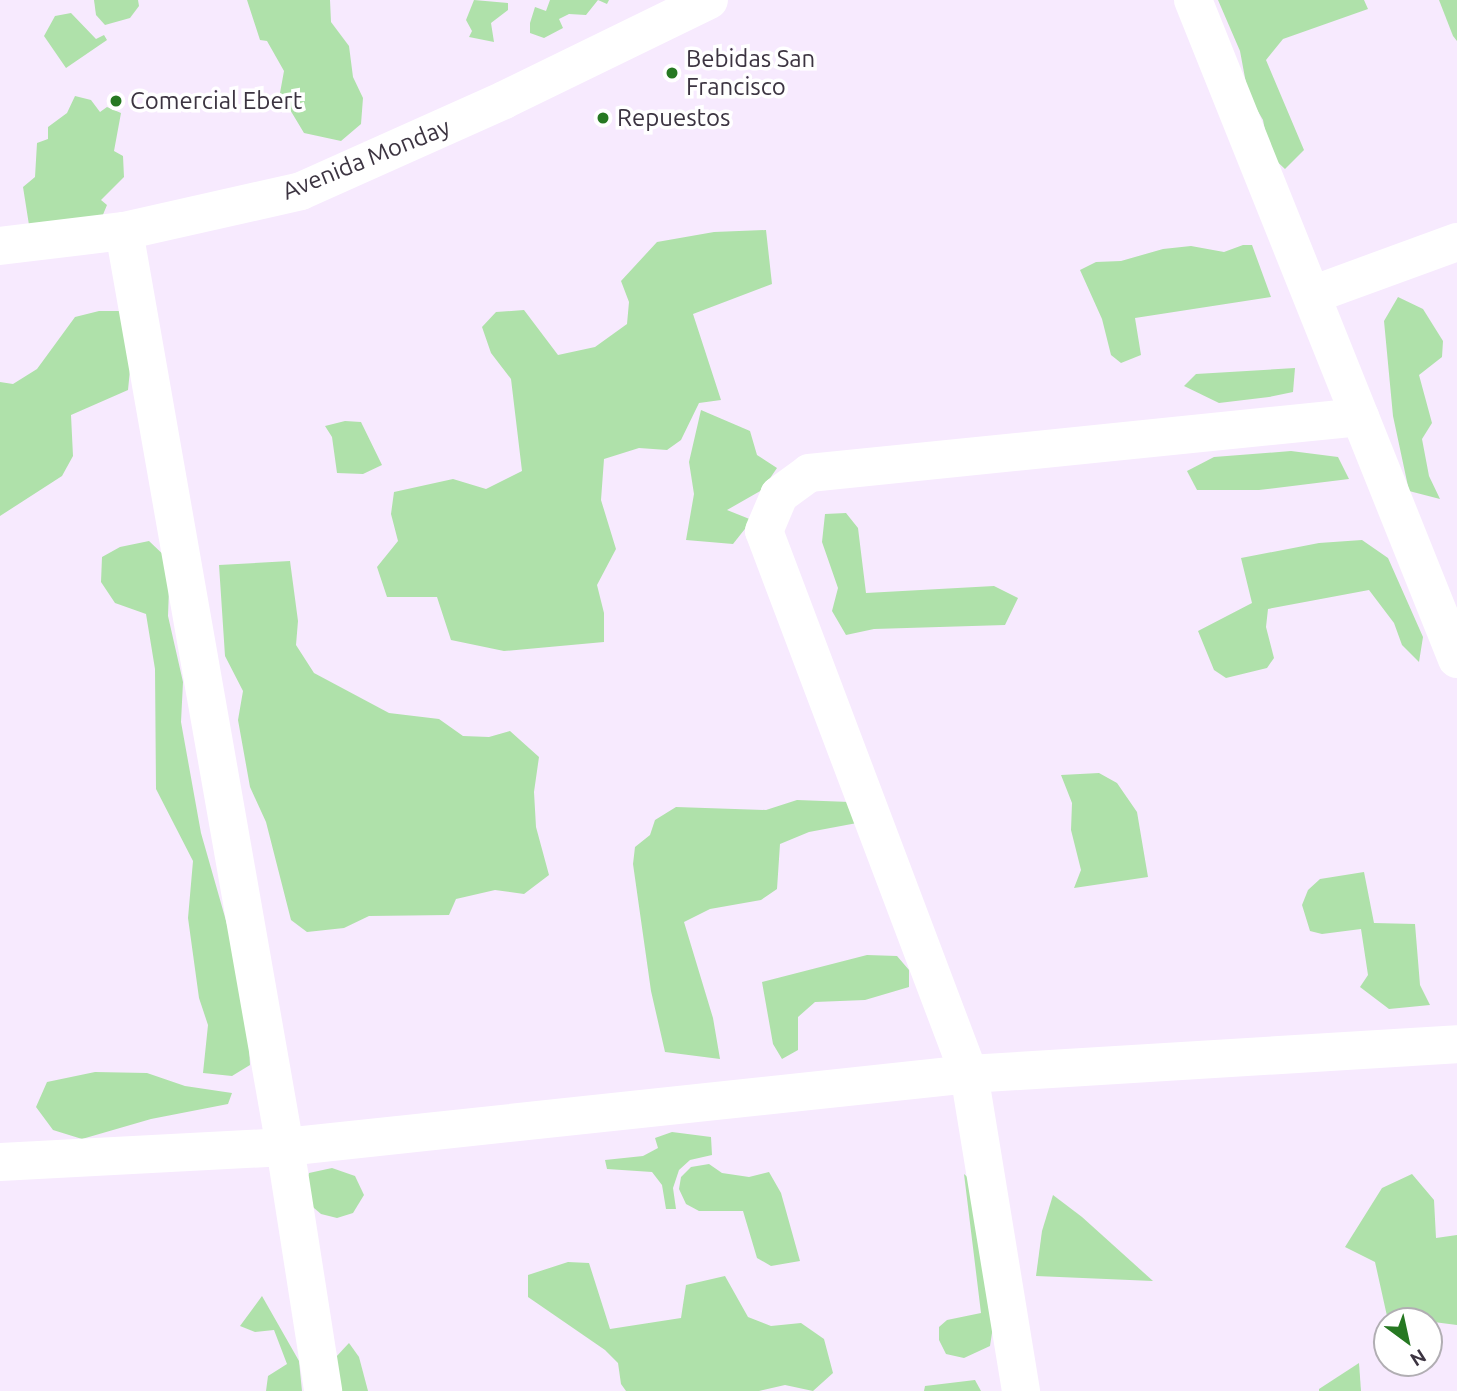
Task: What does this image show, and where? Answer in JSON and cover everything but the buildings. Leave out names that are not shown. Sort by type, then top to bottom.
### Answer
[{"type":"street","name":"Avenida Monday","points":[[0,246],[124,231],[301,191],[504,100],[709,0]]},
{"type":"street","points":[[1194,0],[1457,659]]},
{"type":"street","points":[[124,231],[285,1147],[323,1391]]},
{"type":"street","points":[[1312,295],[1457,242]]},
{"type":"street","points":[[1021,1391],[969,1074],[764,531],[779,495],[809,473],[1360,417]]},
{"type":"street","points":[[0,1162],[285,1147],[969,1074],[1457,1044]]},
{"type":"green space","points":[[94,0],[138,0],[139,6],[130,18],[105,25],[96,15]]},
{"type":"green space","points":[[247,0],[330,0],[331,22],[349,46],[353,77],[363,98],[361,124],[341,141],[304,133],[280,93],[284,71],[267,41],[260,40]]},
{"type":"green space","points":[[474,0],[508,3],[508,10],[491,23],[494,42],[469,37],[472,31],[466,20]]},
{"type":"green space","points":[[550,0],[598,0],[586,15],[569,14],[559,19],[563,28],[544,38],[530,33],[535,7],[546,11]]},
{"type":"green space","points":[[1218,0],[1364,0],[1368,9],[1283,39],[1266,60],[1304,150],[1285,169],[1270,155],[1263,120],[1248,94],[1240,51]]},
{"type":"green space","points":[[1439,0],[1457,0],[1457,41],[1453,36]]},
{"type":"green space","points":[[71,13],[96,39],[104,35],[107,40],[66,68],[44,36],[55,16]]},
{"type":"green space","points":[[75,96],[91,100],[100,112],[107,107],[121,113],[114,151],[123,156],[124,177],[101,200],[107,205],[102,217],[29,225],[23,187],[35,177],[37,143],[48,139],[48,127],[67,113]]},
{"type":"green space","points":[[766,230],[772,284],[693,314],[721,400],[699,403],[681,440],[667,450],[639,448],[604,459],[601,500],[616,549],[597,585],[604,613],[604,642],[504,651],[451,640],[437,597],[387,597],[377,567],[398,541],[391,514],[394,492],[453,479],[486,489],[522,471],[511,379],[491,353],[482,327],[496,312],[524,310],[558,355],[595,347],[627,324],[629,302],[621,281],[657,242],[714,232]]},
{"type":"green space","points":[[1243,245],[1252,245],[1271,297],[1135,318],[1141,355],[1121,363],[1111,355],[1102,319],[1080,270],[1096,262],[1121,261],[1163,249],[1191,246],[1224,252]]},
{"type":"green space","points":[[1398,297],[1423,309],[1443,341],[1442,357],[1419,375],[1432,423],[1422,439],[1429,476],[1440,499],[1409,491],[1393,416],[1384,321]]},
{"type":"green space","points":[[99,311],[121,311],[132,350],[128,390],[71,415],[73,456],[62,476],[0,516],[0,382],[13,384],[37,369],[75,317]]},
{"type":"green space","points":[[1295,368],[1293,392],[1269,397],[1219,403],[1184,386],[1196,374]]},
{"type":"green space","points":[[701,410],[750,431],[757,455],[777,468],[762,490],[727,510],[752,520],[733,544],[686,540],[694,494],[689,462]]},
{"type":"green space","points":[[345,421],[361,422],[382,465],[363,474],[337,473],[332,437],[325,426]]},
{"type":"green space","points":[[1291,451],[1338,457],[1349,479],[1259,490],[1197,490],[1187,471],[1214,457]]},
{"type":"green space","points":[[846,513],[858,528],[866,593],[994,586],[1018,598],[1005,625],[874,629],[846,635],[832,611],[838,588],[822,542],[825,514]]},
{"type":"green space","points":[[1362,540],[1388,558],[1423,637],[1419,662],[1402,645],[1394,623],[1369,590],[1268,609],[1266,627],[1274,658],[1267,668],[1226,678],[1214,670],[1198,631],[1252,603],[1241,558],[1319,543]]},
{"type":"green space","points":[[149,541],[170,561],[168,616],[183,682],[181,722],[201,833],[246,991],[250,1065],[232,1076],[203,1073],[208,1025],[199,998],[188,918],[193,861],[156,789],[155,669],[146,614],[115,603],[101,582],[102,557],[120,547]]},
{"type":"green space","points":[[290,561],[298,621],[296,645],[314,673],[389,713],[439,719],[463,736],[489,737],[510,731],[539,757],[534,792],[536,827],[549,875],[524,894],[495,890],[456,899],[449,915],[369,916],[344,928],[307,932],[291,920],[266,822],[250,787],[238,720],[243,691],[225,656],[219,565]]},
{"type":"green space","points":[[1099,773],[1117,783],[1137,812],[1148,877],[1074,888],[1081,870],[1071,830],[1072,803],[1061,775]]},
{"type":"green space","points":[[797,800],[850,802],[857,823],[809,832],[780,844],[777,889],[761,900],[710,909],[684,922],[713,1018],[720,1059],[665,1052],[651,991],[633,864],[635,847],[650,835],[655,820],[676,807],[766,810]]},
{"type":"green space","points":[[1364,872],[1374,923],[1415,924],[1420,985],[1430,1005],[1389,1009],[1360,987],[1368,975],[1361,929],[1322,934],[1310,931],[1302,905],[1308,890],[1320,879]]},
{"type":"green space","points":[[867,955],[897,956],[909,970],[909,987],[865,1000],[815,1002],[798,1017],[798,1050],[782,1059],[773,1044],[762,982]]},
{"type":"green space","points":[[95,1072],[147,1073],[185,1086],[232,1093],[228,1104],[151,1119],[82,1139],[53,1130],[36,1107],[47,1082]]},
{"type":"green space","points":[[672,1132],[711,1137],[712,1155],[690,1160],[679,1170],[673,1188],[676,1209],[666,1209],[662,1185],[652,1172],[607,1169],[605,1160],[643,1156],[658,1148],[655,1138]]},
{"type":"green space","points":[[709,1164],[722,1173],[749,1177],[769,1172],[781,1193],[800,1261],[771,1266],[757,1258],[743,1211],[699,1211],[686,1204],[679,1189],[681,1177],[691,1167]]},
{"type":"green space","points":[[332,1168],[355,1176],[364,1195],[353,1213],[337,1218],[321,1214],[307,1202],[304,1188],[309,1173]]},
{"type":"green space","points":[[964,1174],[974,1183],[994,1320],[990,1346],[964,1358],[946,1354],[939,1340],[939,1327],[947,1320],[981,1313]]},
{"type":"green space","points":[[1412,1174],[1434,1200],[1436,1238],[1457,1235],[1457,1325],[1443,1323],[1443,1307],[1385,1307],[1375,1262],[1345,1247],[1382,1188]]},
{"type":"green space","points":[[1053,1195],[1082,1217],[1153,1281],[1036,1276],[1042,1231]]},
{"type":"green space","points":[[568,1262],[589,1263],[610,1329],[681,1318],[686,1285],[725,1276],[748,1317],[771,1326],[801,1323],[824,1339],[833,1373],[813,1391],[785,1385],[759,1391],[626,1391],[621,1384],[618,1363],[605,1350],[528,1297],[528,1275]]},
{"type":"green space","points":[[262,1296],[299,1361],[302,1391],[266,1391],[268,1376],[287,1364],[274,1330],[255,1332],[240,1326]]},
{"type":"green space","points":[[349,1343],[359,1357],[368,1391],[330,1391],[335,1358]]},
{"type":"green space","points":[[1359,1363],[1361,1391],[1319,1391],[1319,1389]]},
{"type":"green space","points":[[975,1380],[981,1391],[924,1391],[925,1386]]},
{"type":"place","name":"Bebidas San Francisco","points":[[672,73]]},
{"type":"place","name":"Comercial Ebert","points":[[116,101]]},
{"type":"place","name":"Repuestos","points":[[603,118]]}]
